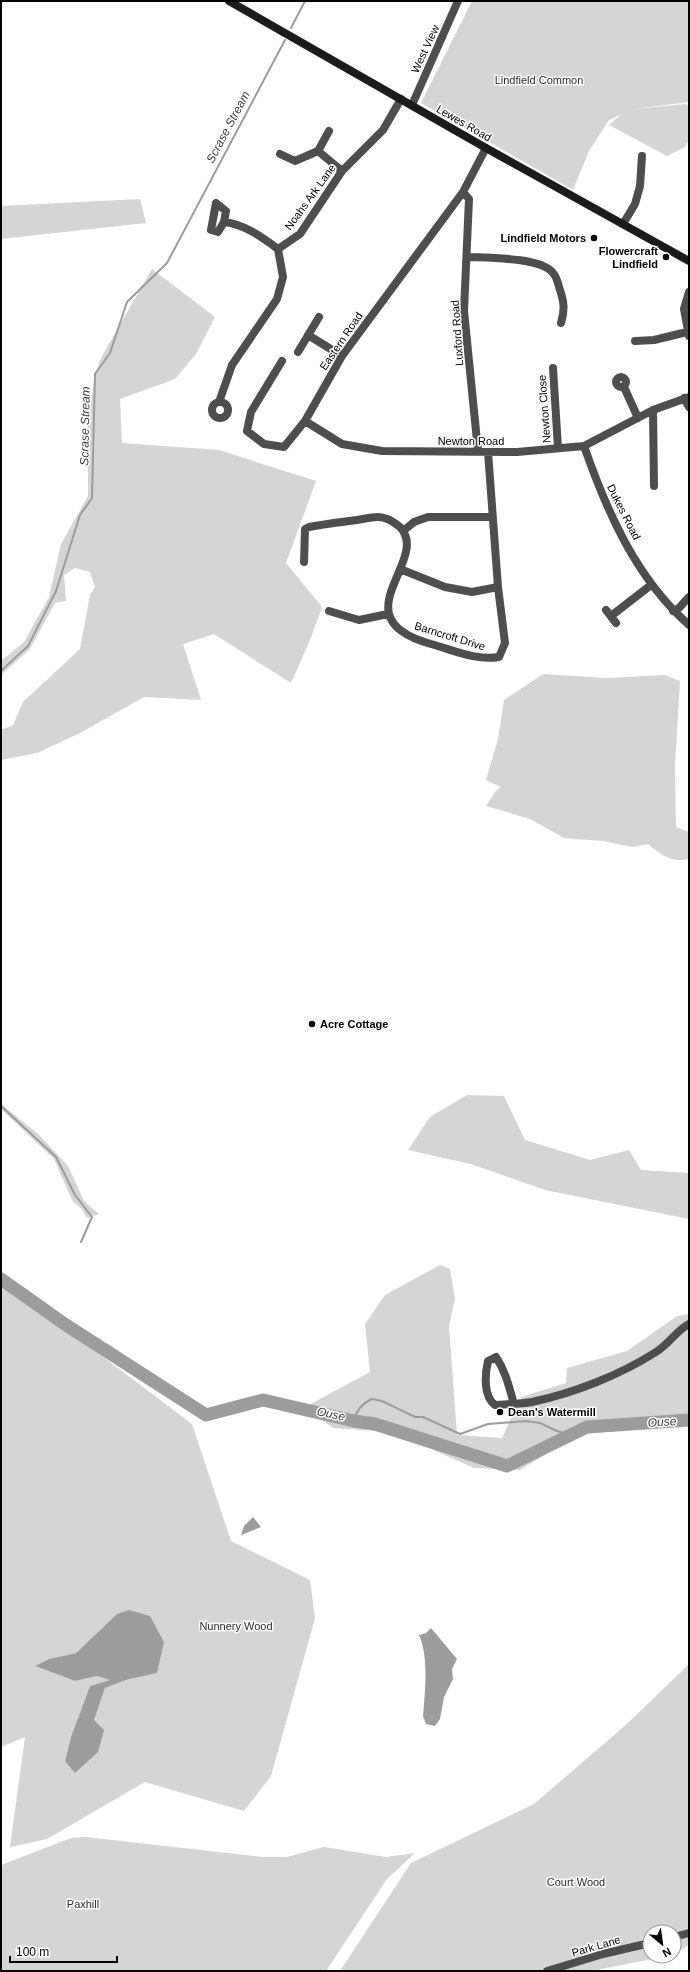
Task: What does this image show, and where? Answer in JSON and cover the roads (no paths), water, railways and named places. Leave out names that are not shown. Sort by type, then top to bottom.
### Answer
[{"type":"main road","name":"Lewes Road","points":[[229,1],[486,148],[689,261]]},
{"type":"street","name":"West View","points":[[412,105],[458,1]]},
{"type":"street","name":"Noahs Ark Lane","points":[[278,249],[300,234],[342,171],[383,130],[401,99]]},
{"type":"street","points":[[280,154],[295,161],[318,151],[329,131]]},
{"type":"street","name":"Eastern Road","points":[[282,361],[251,412],[247,431],[264,444],[284,447],[305,421],[342,356],[463,192],[486,148]]},
{"type":"street","points":[[318,151],[342,171]]},
{"type":"street","points":[[623,224],[635,204],[640,186],[639,159]]},
{"type":"street","name":"Luxford Road","points":[[463,192],[469,199],[464,311],[478,452]]},
{"type":"street","points":[[219,402],[232,365],[277,299],[283,277],[278,249],[262,236],[233,223],[224,222]]},
{"type":"street","points":[[467,257],[518,260],[545,266],[553,272],[556,278],[564,305],[561,323]]},
{"type":"street","points":[[635,341],[654,340],[688,334],[684,309],[689,292]]},
{"type":"street","points":[[298,352],[319,317]]},
{"type":"street","points":[[308,335],[342,356]]},
{"type":"street","name":"Newton Close","points":[[552,368],[558,448]]},
{"type":"street","points":[[624,387],[638,418]]},
{"type":"street","points":[[687,398],[689,407]]},
{"type":"street","name":"Newton Road","points":[[305,421],[342,444],[382,451],[517,452],[584,446],[653,410],[687,398]]},
{"type":"street","points":[[653,410],[654,486]]},
{"type":"street","name":"Dukes Road","points":[[584,446],[597,484],[616,526],[651,585],[689,625]]},
{"type":"street","name":"Barncroft Drive","points":[[388,614],[393,624],[402,632],[418,640],[486,659],[499,656],[505,643],[498,587],[488,452]]},
{"type":"street","points":[[304,562],[306,529],[308,527],[379,517],[395,522],[403,531],[406,540],[400,569],[392,591],[388,614],[359,620],[329,611]]},
{"type":"street","points":[[403,531],[414,522],[428,517],[492,517]]},
{"type":"street","points":[[400,569],[445,587],[472,592],[498,587]]},
{"type":"street","points":[[611,616],[651,585]]},
{"type":"street","points":[[677,612],[689,597]]},
{"type":"street","points":[[514,1404],[500,1364],[496,1357],[488,1361],[486,1370],[486,1388],[490,1401],[495,1405],[514,1404],[531,1402],[600,1380],[625,1369],[658,1350],[689,1324]]},
{"type":"street","name":"Park Lane","points":[[547,1971],[603,1954],[642,1945]]},
{"type":"waterway","name":"Scrase Stream","points":[[291,28],[305,1]]},
{"type":"waterway","name":"Scrase Stream","points":[[1,671],[28,646],[56,591],[80,515],[92,498],[95,374],[110,353],[127,302],[167,263],[285,40]]},
{"type":"waterway","points":[[1,1106],[56,1157],[75,1195],[92,1217],[81,1242]]},
{"type":"waterway","name":"Ouse","points":[[1,1279],[66,1325],[206,1415],[263,1400],[354,1421],[375,1424],[507,1466],[587,1427],[689,1420]]},
{"type":"waterway","points":[[354,1421],[360,1408],[372,1399],[382,1401],[415,1417],[423,1417],[460,1434],[488,1424],[526,1421],[540,1423],[557,1431],[571,1435]]},
{"type":"place","name":"Lindfield Motors","points":[[594,238]]},
{"type":"place","name":"Flowercraft Lindfield","points":[[666,257]]},
{"type":"place","name":"Acre Cottage","points":[[312,1024]]},
{"type":"place","name":"Dean's Watermill","points":[[500,1412]]},
{"type":"park label","name":"Lindfield Common","points":[[539,80]]},
{"type":"park label","name":"Nunnery Wood","points":[[236,1626]]},
{"type":"park label","name":"Court Wood","points":[[576,1882]]},
{"type":"park label","name":"Paxhill","points":[[83,1904]]}]
